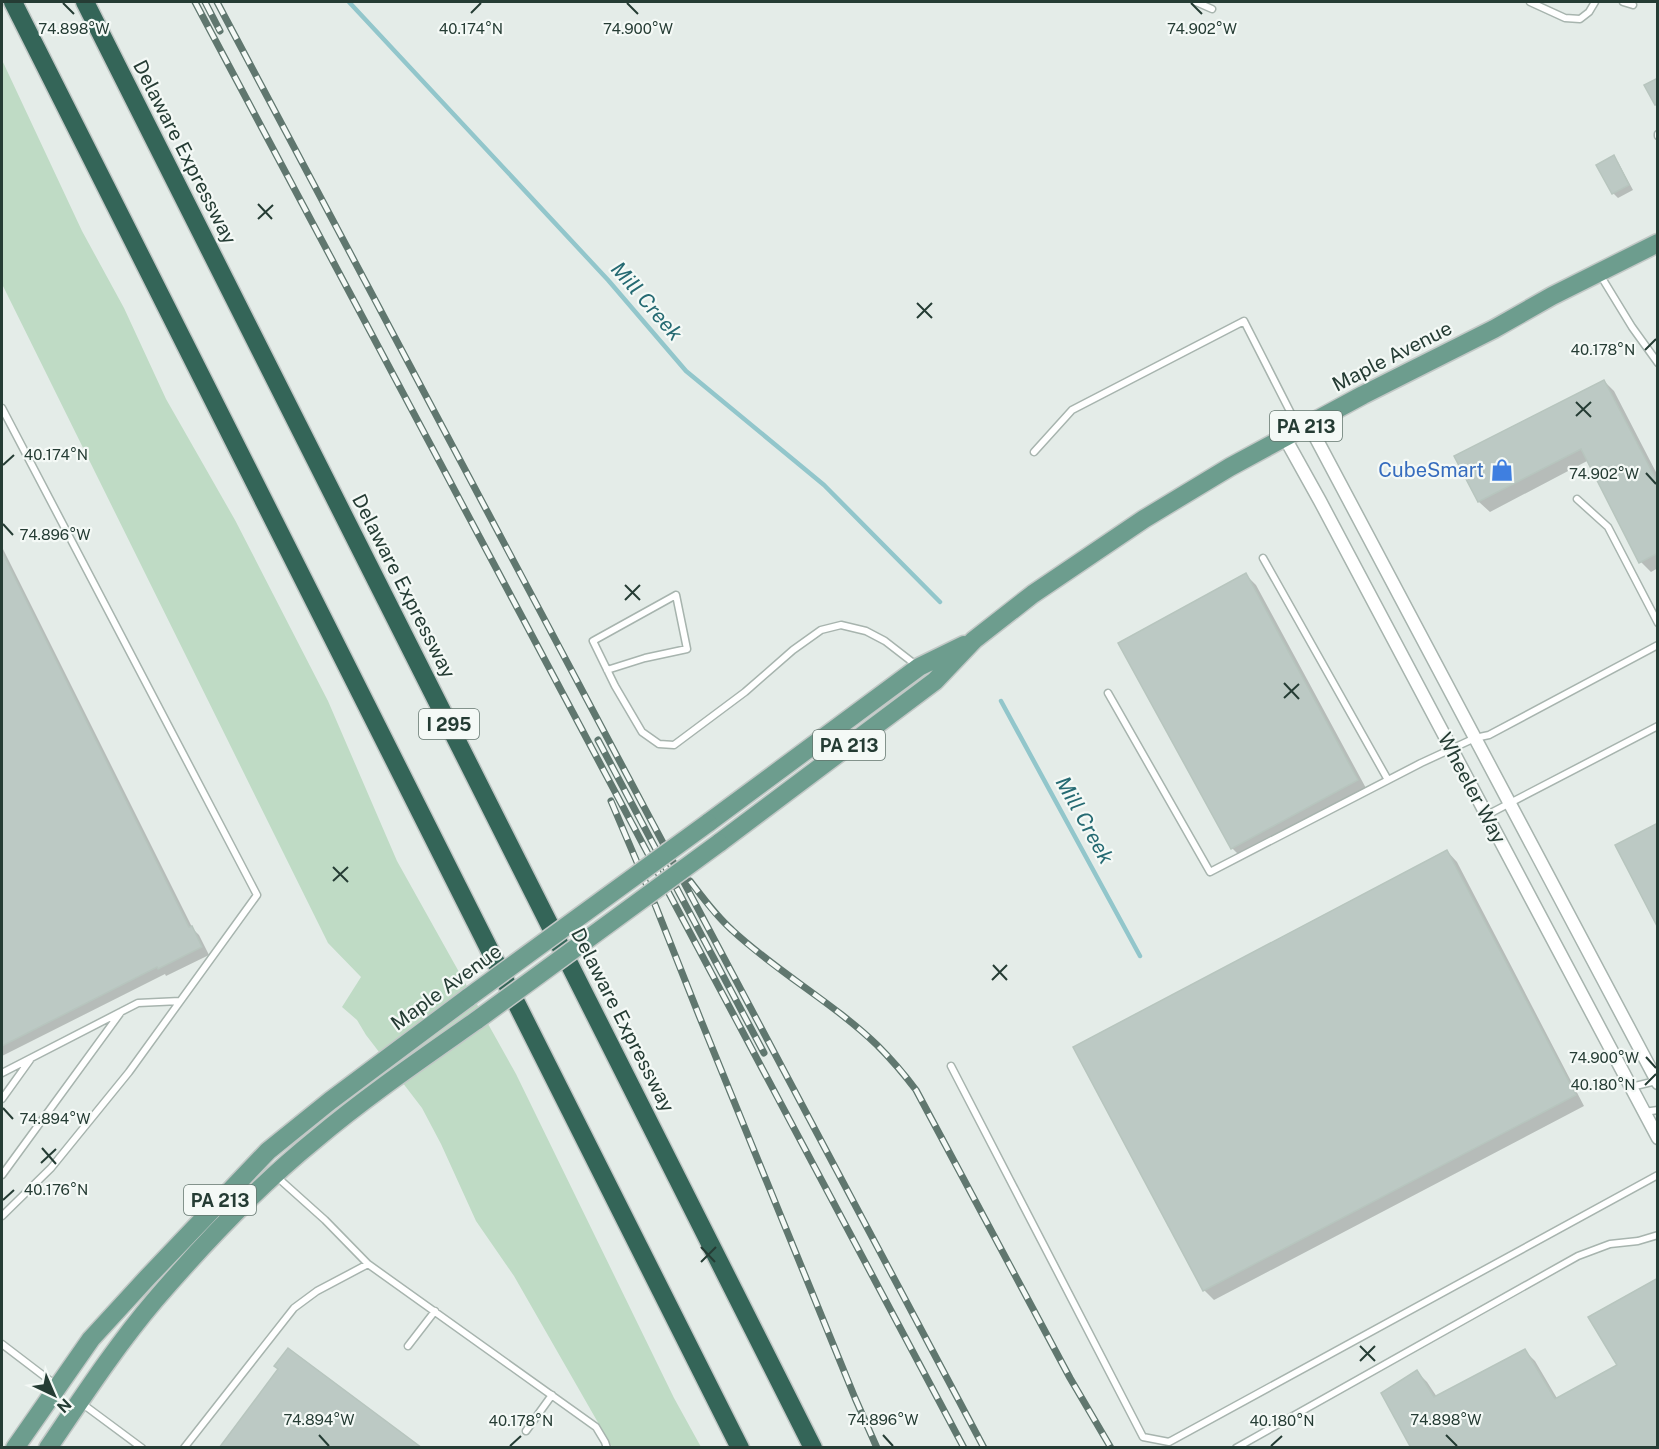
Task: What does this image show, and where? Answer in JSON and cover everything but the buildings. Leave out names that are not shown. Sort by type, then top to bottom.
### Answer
[{"type":"highway","points":[[13,2],[740,1448]]},
{"type":"highway","name":"Delaware Expressway","points":[[85,2],[813,1448]]},
{"type":"main road","name":"Maple Avenue","points":[[48,1448],[106,1364],[154,1301],[217,1232],[315,1139],[367,1098],[719,843],[935,681],[974,640],[1033,594],[1144,519],[1230,467],[1363,395],[1494,329],[1552,296],[1658,243]]},
{"type":"main road","name":"Maple Avenue","points":[[15,1448],[91,1340],[268,1151],[330,1101],[469,997],[708,824],[919,667],[974,640]]},
{"type":"street","name":"Wheeler Way","points":[[1298,431],[1475,738],[1657,1082]]},
{"type":"street","name":"Wheeler Way","points":[[1298,431],[1451,749],[1658,1138]]},
{"type":"lane","points":[[1196,2],[1212,9]]},
{"type":"lane","points":[[1530,2],[1565,18],[1580,19],[1589,12],[1594,2]]},
{"type":"lane","points":[[1623,2],[1633,5]]},
{"type":"lane","points":[[1598,273],[1658,363]]},
{"type":"lane","points":[[1034,452],[1072,410],[1244,321],[1298,431]]},
{"type":"lane","points":[[2,408],[257,895],[129,1072],[51,1168],[2,1216]]},
{"type":"lane","points":[[1577,500],[1608,526],[1658,623]]},
{"type":"lane","points":[[1263,558],[1388,780]]},
{"type":"lane","points":[[607,670],[645,658],[687,649],[676,595],[593,641],[607,670],[642,732],[659,744],[674,745],[745,692],[821,630],[841,626],[866,631],[885,641],[919,667]]},
{"type":"lane","points":[[1108,693],[1210,872],[1451,749],[1475,738],[1489,735],[1658,645]]},
{"type":"lane","points":[[1487,816],[1658,726]]},
{"type":"lane","points":[[2,1073],[138,1003],[180,1001]]},
{"type":"lane","points":[[2,1174],[121,1012]]},
{"type":"lane","points":[[2,1099],[33,1057]]},
{"type":"lane","points":[[951,1066],[1143,1437],[1169,1442],[1658,1175]]},
{"type":"lane","points":[[1630,1087],[1657,1082]]},
{"type":"lane","points":[[1644,1113],[1658,1110]]},
{"type":"lane","points":[[275,1175],[325,1220],[368,1264],[596,1427],[607,1448]]},
{"type":"lane","points":[[1236,1448],[1578,1256],[1610,1244],[1638,1241],[1658,1235]]},
{"type":"lane","points":[[184,1448],[294,1308],[317,1291],[368,1264]]},
{"type":"lane","points":[[408,1346],[435,1311]]},
{"type":"lane","points":[[2,1344],[57,1387]]},
{"type":"lane","points":[[526,1431],[552,1395]]},
{"type":"lane","points":[[79,1402],[142,1448]]},
{"type":"green space","points":[[2,60],[82,231],[124,308],[166,399],[235,520],[328,701],[397,861],[516,1074],[674,1398],[701,1447],[612,1447],[514,1276],[476,1221],[422,1108],[357,1020],[342,1007],[361,977],[328,943],[2,284]]},
{"type":"waterway","name":"Mill Creek","points":[[349,2],[608,280],[686,371],[824,485],[940,602]]},
{"type":"waterway","name":"Mill Creek","points":[[1001,701],[1140,956]]},
{"type":"railway","points":[[195,2],[964,1448]]},
{"type":"railway","points":[[205,2],[220,31]]},
{"type":"railway","points":[[217,2],[984,1448]]},
{"type":"railway","points":[[598,740],[764,1053]]},
{"type":"railway","points":[[611,801],[877,1448]]},
{"type":"railway","points":[[690,881],[715,913],[732,930],[767,960],[860,1029],[902,1072],[916,1090],[1070,1378],[1111,1448]]},
{"type":"place","name":"CubeSmart","points":[[1502,470]]}]
